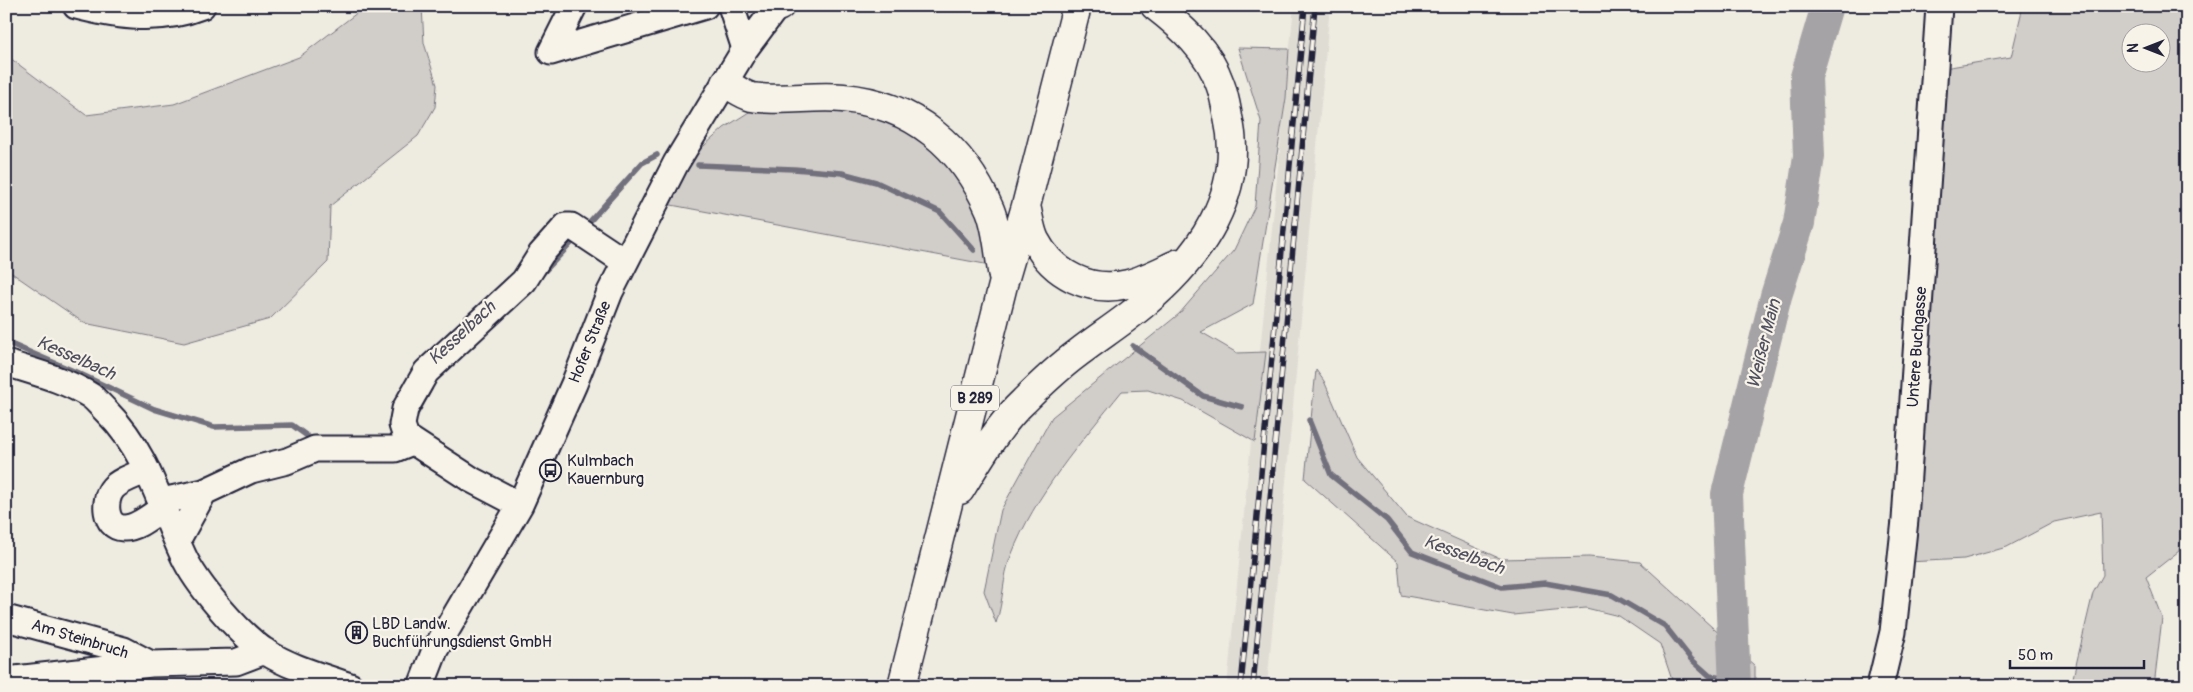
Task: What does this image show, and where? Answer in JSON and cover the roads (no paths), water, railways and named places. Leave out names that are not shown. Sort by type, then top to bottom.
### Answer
[{"type":"highway","name":"B 289","points":[[902,686],[1004,281],[1026,206],[1077,6]]},
{"type":"highway","points":[[946,515],[978,460],[1022,402],[1076,354],[1146,303],[1191,257],[1221,211],[1230,178],[1231,129],[1220,82],[1203,52],[1182,27],[1155,6]]},
{"type":"highway","points":[[725,83],[750,97],[844,98],[883,105],[918,121],[944,140],[967,168],[990,211],[1004,281]]},
{"type":"highway","points":[[1026,206],[1035,239],[1051,264],[1077,281],[1103,288],[1130,284],[1191,257]]},
{"type":"street","points":[[76,6],[122,17],[145,18],[168,16],[202,6]]},
{"type":"street","points":[[574,6],[551,52],[705,6]]},
{"type":"street","points":[[731,6],[745,50]]},
{"type":"street","name":"Untere Buchgasse","points":[[1880,686],[1893,632],[1905,520],[1939,6]]},
{"type":"street","name":"Hofer Straße","points":[[421,686],[434,650],[520,505],[574,384],[610,292],[676,163],[745,50],[777,7]]},
{"type":"street","points":[[147,470],[114,486],[106,500],[109,519],[114,526],[124,528],[137,524],[163,504],[204,492],[251,470],[287,461],[315,449],[395,449],[407,435],[405,409],[426,372],[524,281],[541,254],[566,226],[571,226],[625,262]]},
{"type":"street","points":[[6,363],[55,379],[91,397],[122,427],[147,470],[163,504],[177,541],[202,588],[265,651],[288,664],[350,686]]},
{"type":"street","points":[[407,435],[481,485],[520,505]]},
{"type":"street","points":[[177,541],[204,492]]},
{"type":"street","name":"Am Steinbruch","points":[[6,618],[124,650],[152,664]]},
{"type":"street","name":"Am Steinbruch","points":[[6,680],[152,664],[236,662],[265,651]]},
{"type":"waterway","name":"Weißer Main","points":[[1735,686],[1727,494],[1776,296],[1799,223],[1809,156],[1806,77],[1827,6]]},
{"type":"waterway","name":"Kesselbach","points":[[584,228],[642,163],[657,155]]},
{"type":"waterway","name":"Kesselbach","points":[[698,165],[842,173],[876,182],[940,212],[974,250]]},
{"type":"waterway","name":"Kesselbach","points":[[540,276],[577,237]]},
{"type":"waterway","name":"Kesselbach","points":[[6,342],[76,372],[154,409],[214,427],[292,425],[314,441]]},
{"type":"waterway","name":"Kesselbach","points":[[1133,346],[1203,396],[1242,407]]},
{"type":"waterway","name":"Kesselbach","points":[[414,418],[430,389]]},
{"type":"waterway","name":"Kesselbach","points":[[1309,420],[1331,475],[1387,520],[1412,552],[1502,587],[1545,583],[1612,595],[1665,626],[1691,659],[1710,676],[1735,680]]},
{"type":"railway","points":[[1241,686],[1305,6]]},
{"type":"railway","points":[[1253,686],[1315,6]]},
{"type":"place","name":"Kulmbach Kauernburg","points":[[551,470]]},
{"type":"place","name":"LBD Landw. Buchführungsdienst GmbH","points":[[356,633]]}]
